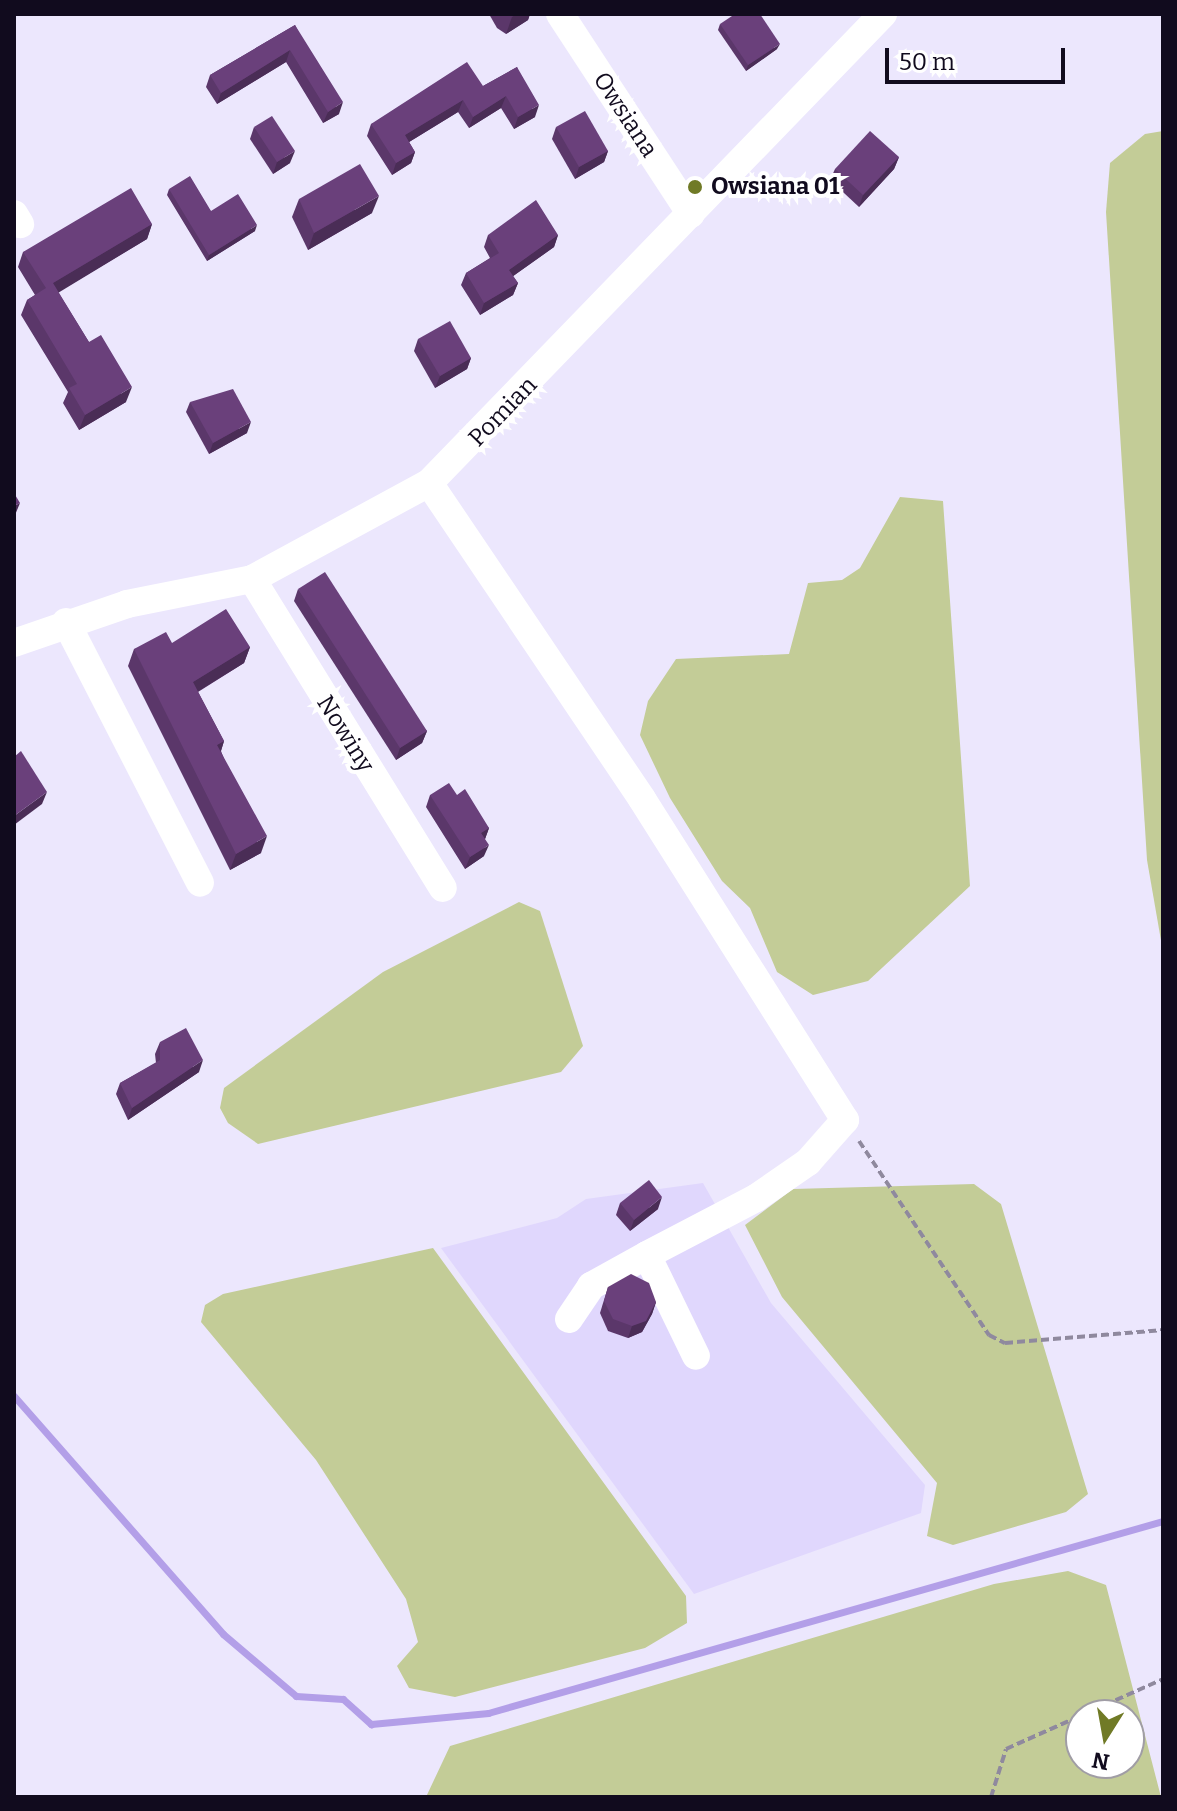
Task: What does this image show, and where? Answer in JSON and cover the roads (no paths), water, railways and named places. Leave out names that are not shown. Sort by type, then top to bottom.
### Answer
[{"type":"street","name":"Owsiana","points":[[560,14],[691,214]]},
{"type":"street","name":"Pomian","points":[[14,643],[66,622],[252,579],[429,483],[883,14]]},
{"type":"street","points":[[429,483],[642,799],[845,1120],[808,1162],[756,1198],[591,1286],[569,1319]]},
{"type":"street","name":"Nowiny","points":[[252,579],[443,888]]},
{"type":"street","points":[[66,622],[200,883]]},
{"type":"street","points":[[647,1255],[696,1356]]},
{"type":"waterway","points":[[14,1396],[223,1634],[296,1696],[343,1699],[371,1724],[488,1713],[1163,1521]]},
{"type":"place","name":"Owsiana 01","points":[[695,187]]}]
